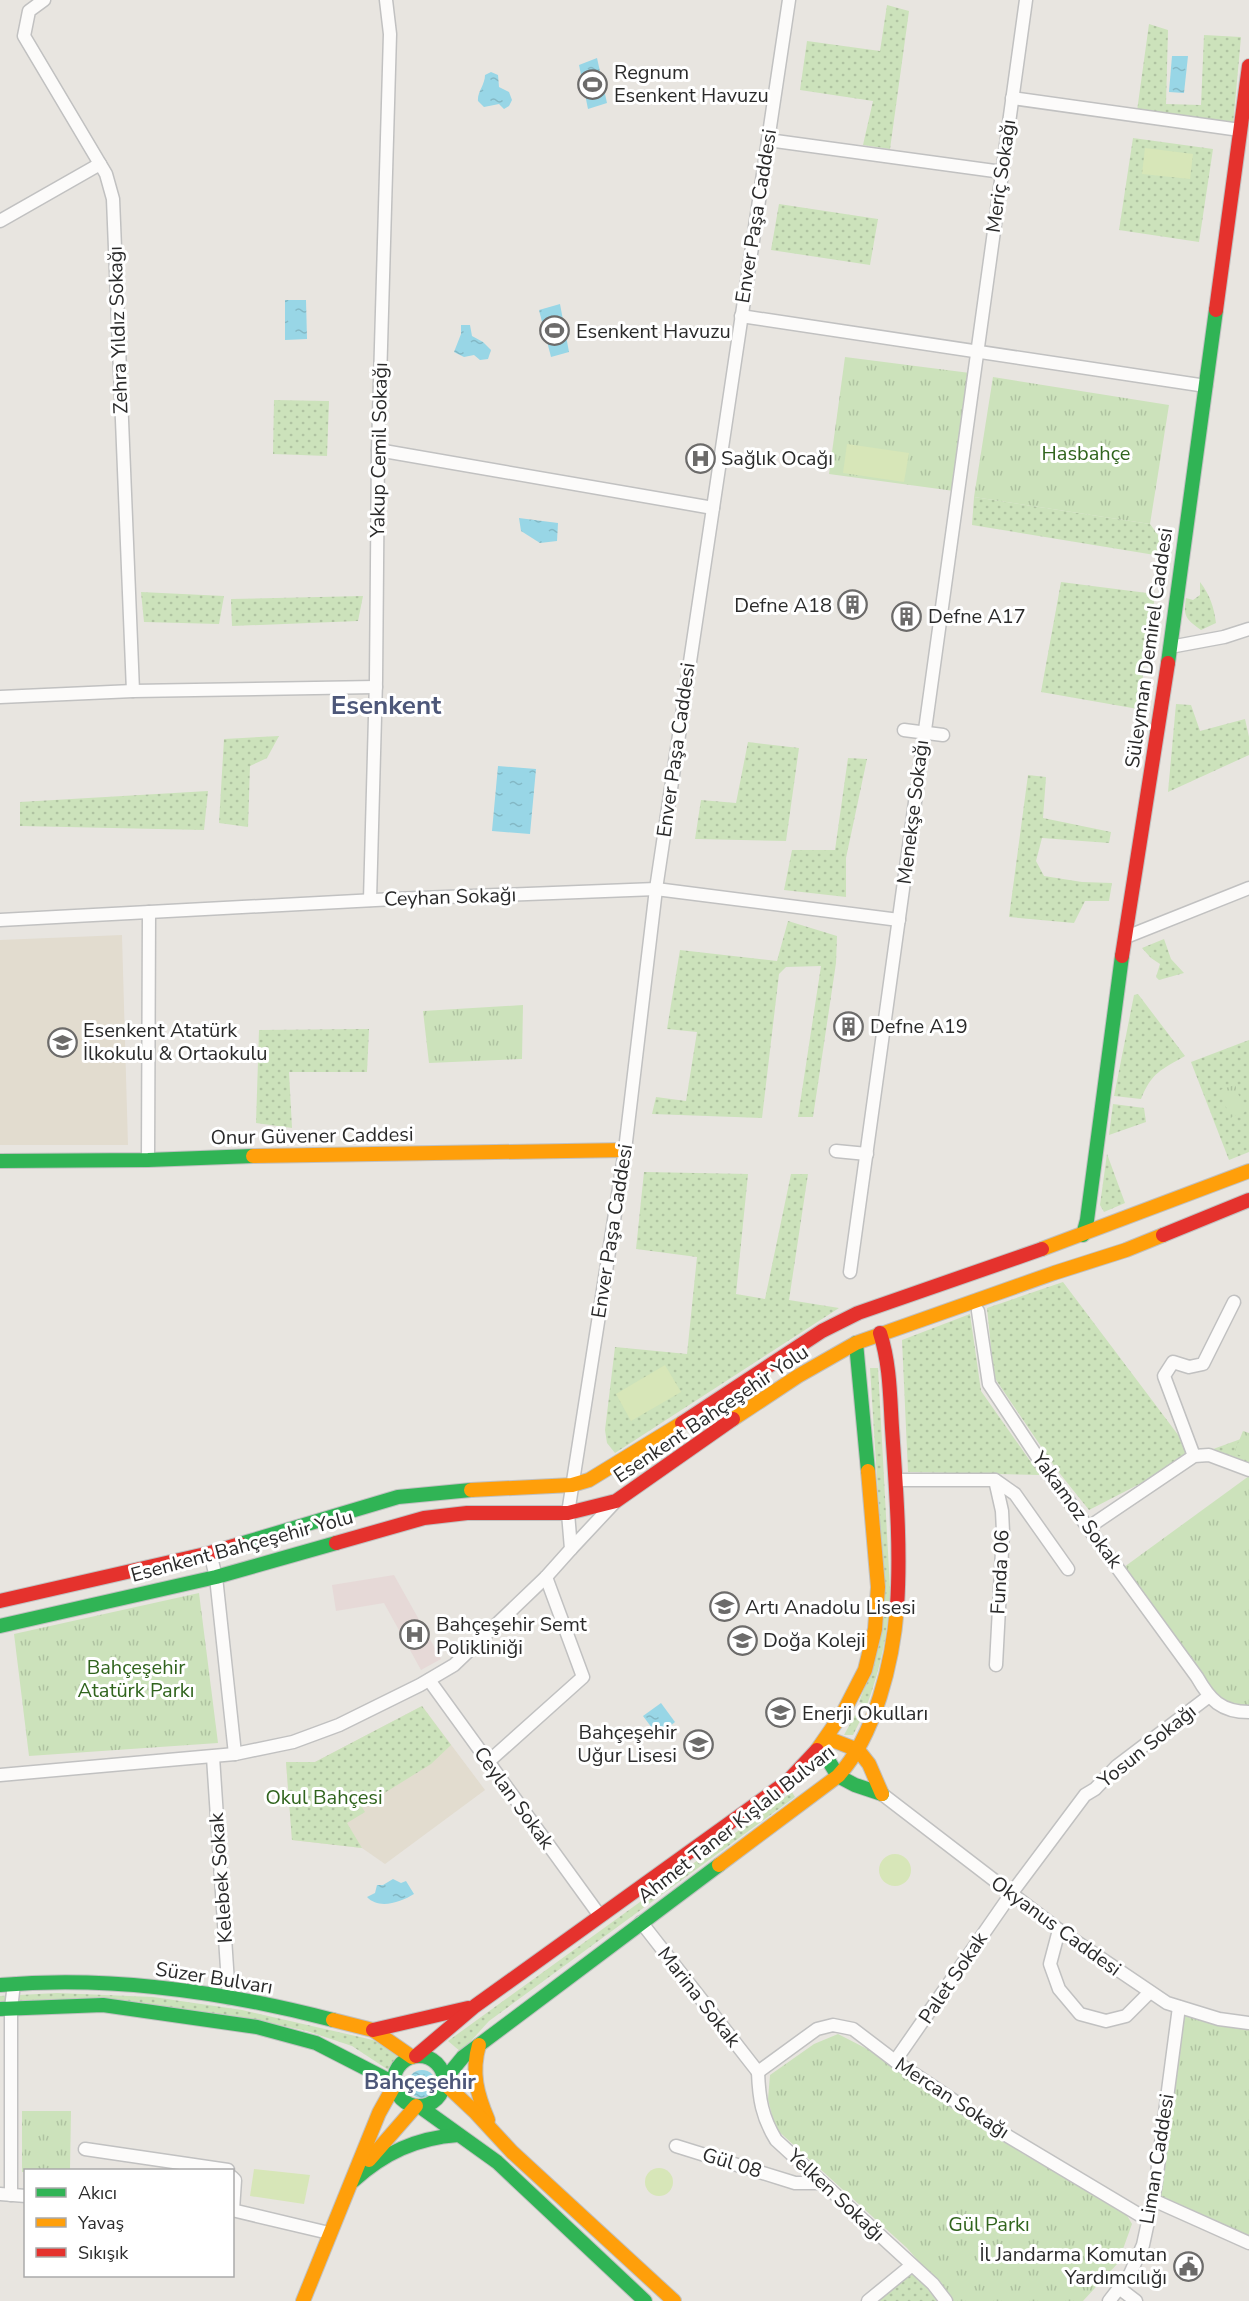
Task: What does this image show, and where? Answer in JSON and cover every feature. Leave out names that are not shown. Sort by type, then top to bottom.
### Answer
[{"type":"main road","name":"Süleyman Demirel Caddesi","points":[[1064,1270],[1074,1257],[1083,1235],[1170,647],[1249,66]]},
{"type":"main road","name":"Onur Güvener Caddesi","points":[[0,1161],[624,1150]]},
{"type":"main road","name":"Esenkent Bahçeşehir Yolu","points":[[0,1601],[210,1553],[398,1497],[459,1490],[572,1485],[589,1480],[822,1331],[858,1313],[1083,1235],[1249,1171]]},
{"type":"main road","name":"Esenkent Bahçeşehir Yolu","points":[[0,1626],[216,1577],[424,1518],[616,1501],[798,1376],[856,1343],[1114,1254],[1249,1200]]},
{"type":"main road","points":[[1083,1235],[1092,1247],[1114,1254]]},
{"type":"main road","points":[[858,1313],[880,1333]]},
{"type":"main road","name":"Ahmet Taner Kışlalı Bulvarı","points":[[414,2056],[475,2006],[788,1781],[823,1743],[844,1711],[865,1670],[875,1629],[878,1587],[856,1343],[858,1313]]},
{"type":"main road","name":"Ahmet Taner Kışlalı Bulvarı","points":[[444,2081],[463,2057],[838,1776],[849,1765],[858,1750],[878,1701],[892,1653],[898,1608],[900,1555],[897,1480],[886,1354],[880,1333]]},
{"type":"main road","points":[[823,1743],[858,1750],[869,1764],[882,1794]]},
{"type":"main road","points":[[823,1743],[838,1776],[855,1785],[882,1794]]},
{"type":"main road","name":"Süzer Bulvarı","points":[[7,1984],[98,1983],[187,1990],[303,2012],[373,2030],[414,2056]]},
{"type":"main road","points":[[5,2008],[103,2006],[257,2027],[316,2043],[394,2085],[405,2103],[417,2106],[497,2162],[645,2301]]},
{"type":"main road","points":[[373,2030],[475,2006]]},
{"type":"main road","points":[[479,2045],[472,2066],[476,2093],[492,2129]]},
{"type":"main road","points":[[303,2301],[379,2113],[394,2085],[398,2066],[414,2056],[423,2056],[435,2061],[443,2073],[444,2081],[437,2098],[432,2103],[417,2106],[352,2182]]},
{"type":"main road","points":[[444,2081],[512,2152],[674,2301]]},
{"type":"main road","points":[[352,2182],[387,2154],[445,2136],[458,2135]]},
{"type":"street","name":"Zehra Yıldız Sokağı","points":[[44,0],[29,11],[24,36],[106,174],[113,199],[133,691]]},
{"type":"street","name":"Yakup Cemil Sokağı","points":[[370,900],[376,687],[378,450],[390,34],[386,0]]},
{"type":"street","name":"Enver Paşa Caddesi","points":[[571,1549],[569,1506],[624,1150],[656,889],[789,0]]},
{"type":"street","name":"Meriç Sokağı","points":[[977,351],[1026,0]]},
{"type":"street","points":[[1012,98],[1240,130]]},
{"type":"street","points":[[768,140],[1002,172]]},
{"type":"street","points":[[0,221],[100,164]]},
{"type":"street","points":[[741,316],[1206,386]]},
{"type":"street","name":"Menekşe Sokağı","points":[[850,1272],[977,351]]},
{"type":"street","points":[[378,450],[713,508]]},
{"type":"street","points":[[1170,647],[1224,637],[1249,629]]},
{"type":"street","points":[[0,697],[133,691],[376,687]]},
{"type":"street","points":[[904,730],[943,735]]},
{"type":"street","points":[[1126,937],[1249,888]]},
{"type":"street","name":"Ceyhan Sokağı","points":[[0,920],[370,900],[656,889],[899,920]]},
{"type":"street","points":[[148,1160],[149,912]]},
{"type":"street","points":[[837,1151],[867,1154]]},
{"type":"street","points":[[1194,1456],[1164,1376],[1173,1362],[1189,1367],[1203,1364],[1234,1302]]},
{"type":"street","name":"Yakamoz Sokak","points":[[978,1311],[989,1384],[1046,1470],[1197,1677],[1208,1696]]},
{"type":"street","points":[[1089,1527],[1194,1456],[1209,1455],[1249,1470]]},
{"type":"street","points":[[897,1480],[995,1480]]},
{"type":"street","name":"Funda 06","points":[[995,1480],[1015,1494],[1068,1569]]},
{"type":"street","name":"Funda 06","points":[[995,1480],[1002,1511],[1003,1532],[996,1665]]},
{"type":"street","points":[[0,1775],[235,1754],[292,1742],[339,1725],[454,1665],[546,1577],[616,1501]]},
{"type":"street","points":[[210,1553],[216,1577],[235,1754]]},
{"type":"street","points":[[488,1762],[583,1677],[546,1577]]},
{"type":"street","name":"Ceylan Sokak","points":[[429,1680],[600,1916]]},
{"type":"street","points":[[1208,1696],[1234,1712],[1249,1712]]},
{"type":"street","name":"Yosun Sokağı","points":[[1011,1894],[1085,1795],[1095,1789],[1117,1766],[1208,1696]]},
{"type":"street","name":"Kelebek Sokak","points":[[213,1757],[229,1998]]},
{"type":"street","name":"Okyanus Caddesi","points":[[882,1794],[1059,1930],[1167,2003],[1219,2019],[1249,2023]]},
{"type":"street","name":"Palet Sokak","points":[[895,2061],[1011,1894]]},
{"type":"street","name":"Marina Sokak","points":[[641,1922],[758,2072]]},
{"type":"street","points":[[1059,1930],[1050,1964],[1059,1989],[1080,2014],[1106,2021],[1126,2016],[1150,1992]]},
{"type":"street","points":[[7,1984],[5,2008],[6,2195],[24,2196]]},
{"type":"street","name":"Liman Caddesi","points":[[1109,2301],[1130,2274],[1143,2245],[1153,2200],[1179,2007]]},
{"type":"street","name":"Mercan Sokağı","points":[[758,2072],[817,2029],[833,2025],[853,2029],[895,2061],[996,2129],[1148,2220]]},
{"type":"street","name":"Yelken Sokağı","points":[[758,2072],[758,2093],[765,2121],[776,2140],[933,2284],[946,2301]]},
{"type":"street","name":"Gül 08","points":[[676,2146],[795,2183],[823,2183]]},
{"type":"street","points":[[86,2149],[221,2169]]},
{"type":"street","points":[[234,2179],[234,2195]]},
{"type":"street","points":[[1153,2200],[1249,2243]]},
{"type":"street","points":[[234,2210],[329,2233]]},
{"type":"street","points":[[868,2301],[912,2265]]},
{"type":"street","points":[[1119,2288],[1136,2301]]},
{"type":"shaded area","name":"Esenkent Atatürk İlkokulu & Ortaokulu","points":[[122,935],[128,1145],[0,1145],[0,940]]},
{"type":"shaded area","name":"Bahçeşehir Semt Polikliniği","points":[[394,1575],[441,1659],[421,1670],[384,1603],[336,1611],[332,1585]]},
{"type":"shaded area","name":"Okul Bahçesi","points":[[422,1706],[485,1790],[385,1864],[362,1848],[292,1840],[286,1762],[315,1762]]},
{"type":"green space","points":[[887,5],[909,11],[890,149],[863,145],[873,101],[800,90],[807,41],[880,51]]},
{"type":"green space","points":[[1149,24],[1168,30],[1166,104],[1201,105],[1204,35],[1241,37],[1233,125],[1137,111]]},
{"type":"green space","points":[[1133,138],[1213,149],[1199,242],[1119,230]]},
{"type":"green space","points":[[1145,148],[1193,154],[1190,179],[1142,174]]},
{"type":"green space","points":[[779,204],[878,219],[870,265],[771,250]]},
{"type":"green space","points":[[845,357],[970,373],[954,491],[829,474]]},
{"type":"green space","name":"Hasbahçe","points":[[993,377],[1169,405],[1150,524],[974,497]]},
{"type":"green space","points":[[274,400],[329,401],[327,456],[273,454]]},
{"type":"green space","points":[[847,444],[909,453],[904,482],[843,473]]},
{"type":"green space","points":[[974,497],[1150,524],[1163,542],[1161,556],[972,525]]},
{"type":"green space","points":[[1061,582],[1155,594],[1138,709],[1041,692]]},
{"type":"green space","points":[[1200,582],[1211,601],[1216,623],[1201,630],[1185,614],[1186,598],[1193,600],[1200,595]]},
{"type":"green space","points":[[141,592],[224,596],[219,624],[144,622]]},
{"type":"green space","points":[[363,596],[358,621],[232,626],[231,599]]},
{"type":"green space","points":[[1176,704],[1191,705],[1200,731],[1245,719],[1249,737],[1249,755],[1168,792]]},
{"type":"green space","points":[[279,736],[267,758],[250,766],[248,827],[219,823],[224,739]]},
{"type":"green space","points":[[748,742],[799,748],[786,841],[695,839],[701,800],[736,803]]},
{"type":"green space","points":[[848,758],[867,759],[846,858],[846,897],[784,890],[792,850],[835,850]]},
{"type":"green space","points":[[1028,775],[1046,777],[1043,818],[1111,832],[1109,843],[1042,838],[1036,861],[1044,876],[1082,882],[1112,883],[1109,901],[1085,901],[1074,923],[1009,917]]},
{"type":"green space","points":[[208,791],[204,830],[20,826],[20,802]]},
{"type":"green space","points":[[788,921],[837,936],[836,963],[813,1117],[798,1117],[821,966],[786,967],[779,974],[762,1118],[652,1114],[656,1097],[686,1101],[697,1032],[667,1029],[680,950],[777,961]]},
{"type":"green space","points":[[1164,939],[1171,959],[1184,973],[1159,980],[1156,977],[1160,964],[1142,948]]},
{"type":"green space","points":[[1138,994],[1185,1056],[1153,1077],[1141,1099],[1114,1096],[1134,995]]},
{"type":"green space","points":[[523,1005],[522,1059],[429,1063],[423,1011]]},
{"type":"green space","points":[[369,1029],[367,1072],[289,1072],[292,1128],[256,1123],[259,1030]]},
{"type":"green space","points":[[1249,1040],[1249,1152],[1229,1160],[1191,1062]]},
{"type":"green space","points":[[1235,1085],[1245,1112],[1230,1118],[1220,1090]]},
{"type":"green space","points":[[1113,1104],[1144,1108],[1146,1122],[1109,1135]]},
{"type":"green space","points":[[1107,1154],[1125,1203],[1104,1212],[1100,1205]]},
{"type":"green space","points":[[644,1172],[748,1174],[736,1294],[765,1299],[791,1174],[808,1174],[789,1300],[839,1308],[615,1453],[607,1443],[605,1430],[615,1347],[687,1354],[697,1257],[636,1249]]},
{"type":"green space","points":[[1063,1282],[1194,1456],[1089,1510],[1057,1470],[994,1377],[987,1308]]},
{"type":"green space","points":[[970,1314],[981,1391],[1040,1475],[908,1472],[902,1340]]},
{"type":"green space","points":[[665,1365],[681,1392],[631,1421],[616,1394]]},
{"type":"green space","points":[[870,1368],[878,1368],[890,1589],[883,1648],[867,1705],[859,1702],[868,1679],[884,1589]]},
{"type":"green space","points":[[1243,1431],[1249,1433],[1249,1459],[1234,1453]]},
{"type":"green space","points":[[1249,1436],[1249,1470],[1194,1456]]},
{"type":"green space","points":[[1249,1476],[1249,1712],[1215,1702],[1120,1570]]},
{"type":"green space","name":"Bahçeşehir Atatürk Parkı","points":[[199,1593],[218,1743],[29,1756],[14,1634]]},
{"type":"green space","name":"Okul Bahçesi","points":[[422,1706],[451,1745],[431,1764],[362,1807],[365,1812],[347,1823],[362,1848],[292,1840],[286,1762],[315,1762]]},
{"type":"green space","points":[[855,1715],[861,1719],[853,1735],[844,1735]]},
{"type":"green space","points":[[792,1792],[795,1797],[489,2021],[461,2052],[448,2041]]},
{"type":"green space","points":[[895,1854],[906,1859],[911,1870],[906,1881],[895,1886],[884,1881],[879,1870],[884,1859]]},
{"type":"green space","points":[[57,1993],[153,1997],[242,2010],[373,2040],[404,2055],[390,2071],[352,2046],[307,2031],[236,2016],[0,2002],[0,1996]]},
{"type":"green space","points":[[1179,2007],[1249,2023],[1249,2243],[1153,2200]]},
{"type":"green space","name":"Gül Parkı","points":[[838,2034],[877,2054],[940,2100],[1025,2155],[1125,2212],[1132,2224],[1118,2263],[1083,2301],[953,2301],[907,2248],[775,2128],[768,2099],[770,2075],[814,2044]]},
{"type":"green space","points":[[22,2111],[71,2111],[70,2169],[24,2169],[22,2172]]},
{"type":"green space","points":[[659,2168],[669,2172],[673,2182],[669,2192],[659,2196],[649,2192],[645,2182],[649,2172]]},
{"type":"green space","points":[[254,2169],[310,2175],[304,2204],[250,2196]]},
{"type":"green space","points":[[912,2265],[946,2301],[868,2301]]},
{"type":"water","points":[[1172,56],[1188,56],[1184,93],[1169,92]]},
{"type":"water","name":"Regnum Esenkent Havuzu","points":[[597,58],[607,103],[588,109],[579,65]]},
{"type":"water","points":[[491,72],[498,75],[499,87],[509,92],[512,100],[504,109],[499,104],[484,107],[478,101],[485,75]]},
{"type":"water","points":[[285,300],[306,300],[307,339],[285,340]]},
{"type":"water","name":"Esenkent Havuzu","points":[[560,304],[569,352],[551,357],[539,310]]},
{"type":"water","points":[[461,325],[470,325],[472,336],[491,350],[488,359],[480,360],[474,355],[464,357],[454,352],[461,334]]},
{"type":"water","points":[[519,518],[558,523],[557,541],[540,543],[521,531]]},
{"type":"water","points":[[498,766],[536,769],[530,834],[492,831]]},
{"type":"water","points":[[661,1703],[675,1722],[658,1736],[643,1716]]},
{"type":"water","points":[[393,1879],[401,1883],[406,1881],[414,1894],[397,1902],[384,1904],[367,1897],[375,1893],[377,1885],[383,1885]]},
{"type":"water","points":[[422,2070],[432,2074],[436,2084],[432,2094],[422,2098],[412,2094],[408,2084],[412,2074]]},
{"type":"traffic: fast","points":[[1168,663],[1216,310]]},
{"type":"traffic: fast","points":[[1083,1235],[1087,1220],[1122,956]]},
{"type":"traffic: fast","points":[[0,1161],[148,1160],[253,1156]]},
{"type":"traffic: fast","points":[[856,1343],[868,1471]]},
{"type":"traffic: fast","points":[[240,1544],[398,1497],[471,1490]]},
{"type":"traffic: fast","points":[[0,1626],[216,1577],[336,1543]]},
{"type":"traffic: fast","points":[[820,1747],[838,1776],[855,1785],[882,1794]]},
{"type":"traffic: fast","points":[[444,2080],[463,2057],[719,1865]]},
{"type":"traffic: fast","points":[[0,1985],[84,1982],[168,1988],[251,2001],[333,2020]]},
{"type":"traffic: fast","points":[[0,2009],[103,2005],[257,2027],[316,2043],[394,2083]]},
{"type":"traffic: fast","points":[[414,2056],[424,2056],[437,2063],[444,2076],[444,2081],[444,2086],[437,2099],[424,2106],[414,2106],[405,2102],[398,2095],[394,2086],[394,2076],[398,2067],[405,2060],[414,2056]]},
{"type":"traffic: fast","points":[[419,2106],[497,2162],[645,2301]]},
{"type":"traffic: fast","points":[[353,2181],[377,2162],[414,2143],[458,2135]]},
{"type":"traffic: slow","points":[[253,1156],[625,1150]]},
{"type":"traffic: slow","points":[[1042,1249],[1249,1171]]},
{"type":"traffic: slow","points":[[733,1419],[798,1376],[856,1343],[1126,1250],[1163,1235]]},
{"type":"traffic: slow","points":[[471,1490],[572,1485],[589,1480],[682,1423]]},
{"type":"traffic: slow","points":[[817,1750],[844,1711],[865,1670],[875,1629],[878,1587],[868,1471]]},
{"type":"traffic: slow","points":[[719,1865],[838,1776],[851,1759],[872,1719],[880,1697],[891,1651],[897,1607]]},
{"type":"traffic: slow","points":[[827,1738],[858,1750],[869,1764],[882,1794]]},
{"type":"traffic: slow","points":[[333,2020],[373,2030],[412,2057]]},
{"type":"traffic: slow","points":[[479,2045],[475,2065],[476,2083],[488,2120]]},
{"type":"traffic: slow","points":[[444,2083],[512,2152],[674,2301]]},
{"type":"traffic: slow","points":[[303,2301],[379,2113],[394,2086]]},
{"type":"traffic: slow","points":[[369,2160],[416,2106]]},
{"type":"traffic: jam","points":[[1216,310],[1249,66]]},
{"type":"traffic: jam","points":[[1122,956],[1168,663]]},
{"type":"traffic: jam","points":[[1163,1235],[1249,1200]]},
{"type":"traffic: jam","points":[[682,1423],[822,1331],[858,1313],[1042,1249]]},
{"type":"traffic: jam","points":[[880,1333],[889,1380],[895,1473],[898,1540],[897,1607]]},
{"type":"traffic: jam","points":[[336,1543],[424,1518],[467,1513],[568,1513],[616,1501],[733,1419]]},
{"type":"traffic: jam","points":[[0,1601],[210,1553],[240,1544]]},
{"type":"traffic: jam","points":[[416,2056],[475,2006],[788,1781],[817,1750]]},
{"type":"traffic: jam","points":[[373,2030],[468,2008]]},
{"type":"place","name":"Regnum Esenkent Havuzu","points":[[593,84]]},
{"type":"place","name":"Esenkent Havuzu","points":[[555,331]]},
{"type":"place","name":"Sağlık Ocağı","points":[[700,458]]},
{"type":"place","name":"Defne A18","points":[[853,605]]},
{"type":"place","name":"Defne A17","points":[[907,616]]},
{"type":"place","name":"Defne A19","points":[[849,1026]]},
{"type":"place","name":"Esenkent Atatürk İlkokulu & Ortaokulu","points":[[62,1042]]},
{"type":"place","name":"Artı Anadolu Lisesi","points":[[724,1607]]},
{"type":"place","name":"Bahçeşehir Semt Polikliniği","points":[[415,1635]]},
{"type":"place","name":"Doğa Koleji","points":[[742,1640]]},
{"type":"place","name":"Enerji Okulları","points":[[781,1713]]},
{"type":"place","name":"Bahçeşehir Uğur Lisesi","points":[[698,1744]]},
{"type":"place","name":"İl Jandarma Komutan Yardımcılığı","points":[[1188,2266]]},
{"type":"district","name":"Esenkent","points":[[386,705]]},
{"type":"district","name":"Bahçeşehir","points":[[420,2082]]}]
